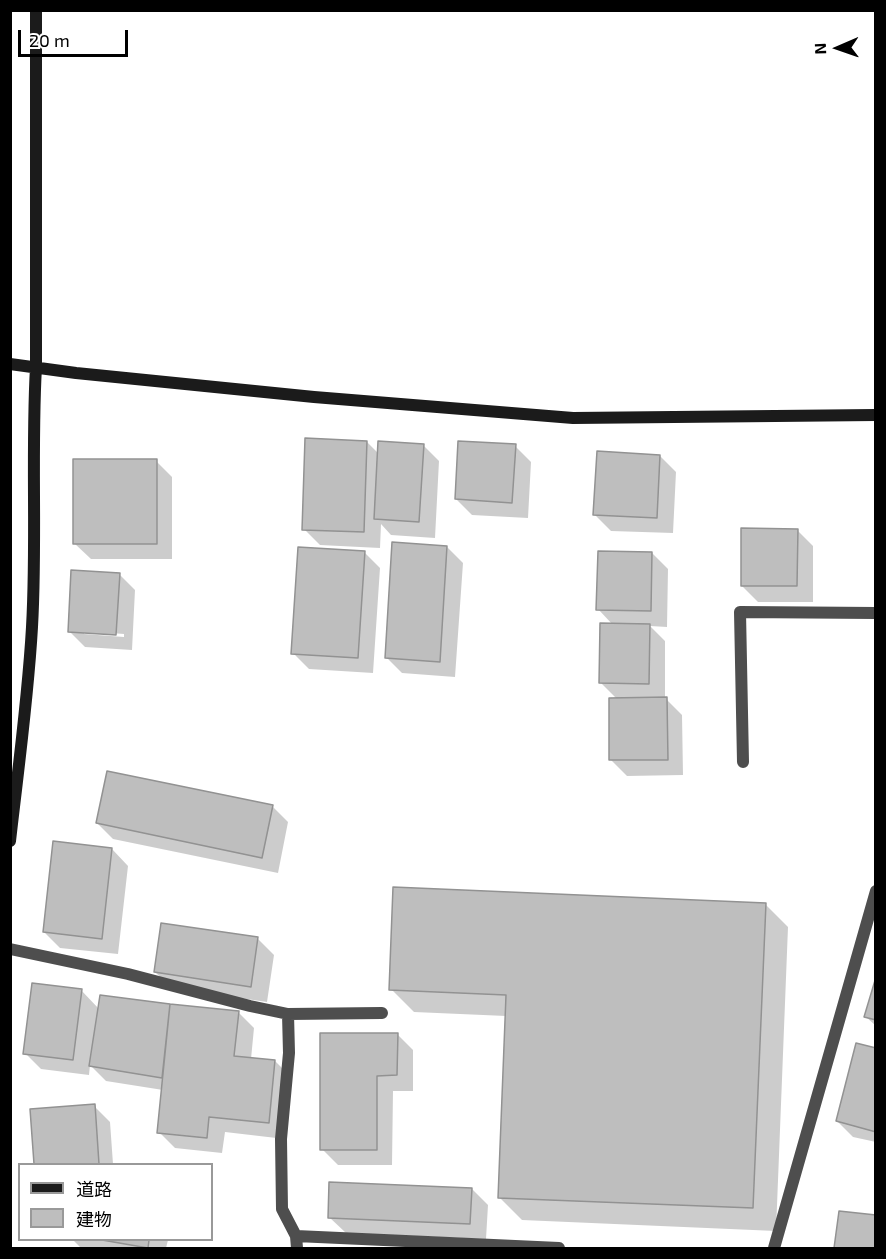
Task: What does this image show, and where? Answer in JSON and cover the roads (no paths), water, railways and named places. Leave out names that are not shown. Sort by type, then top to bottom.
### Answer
[{"type":"street","points":[[10,841],[33,626],[36,10]]},
{"type":"street","points":[[10,364],[76,373],[314,397],[573,418],[876,414]]},
{"type":"street","points":[[742,762],[740,612],[876,613]]},
{"type":"street","points":[[774,1248],[876,891]]},
{"type":"street","points":[[10,948],[128,974],[288,1014],[382,1013]]},
{"type":"street","points":[[288,1014],[289,1053],[281,1139],[282,1209],[296,1242],[559,1248]]}]
